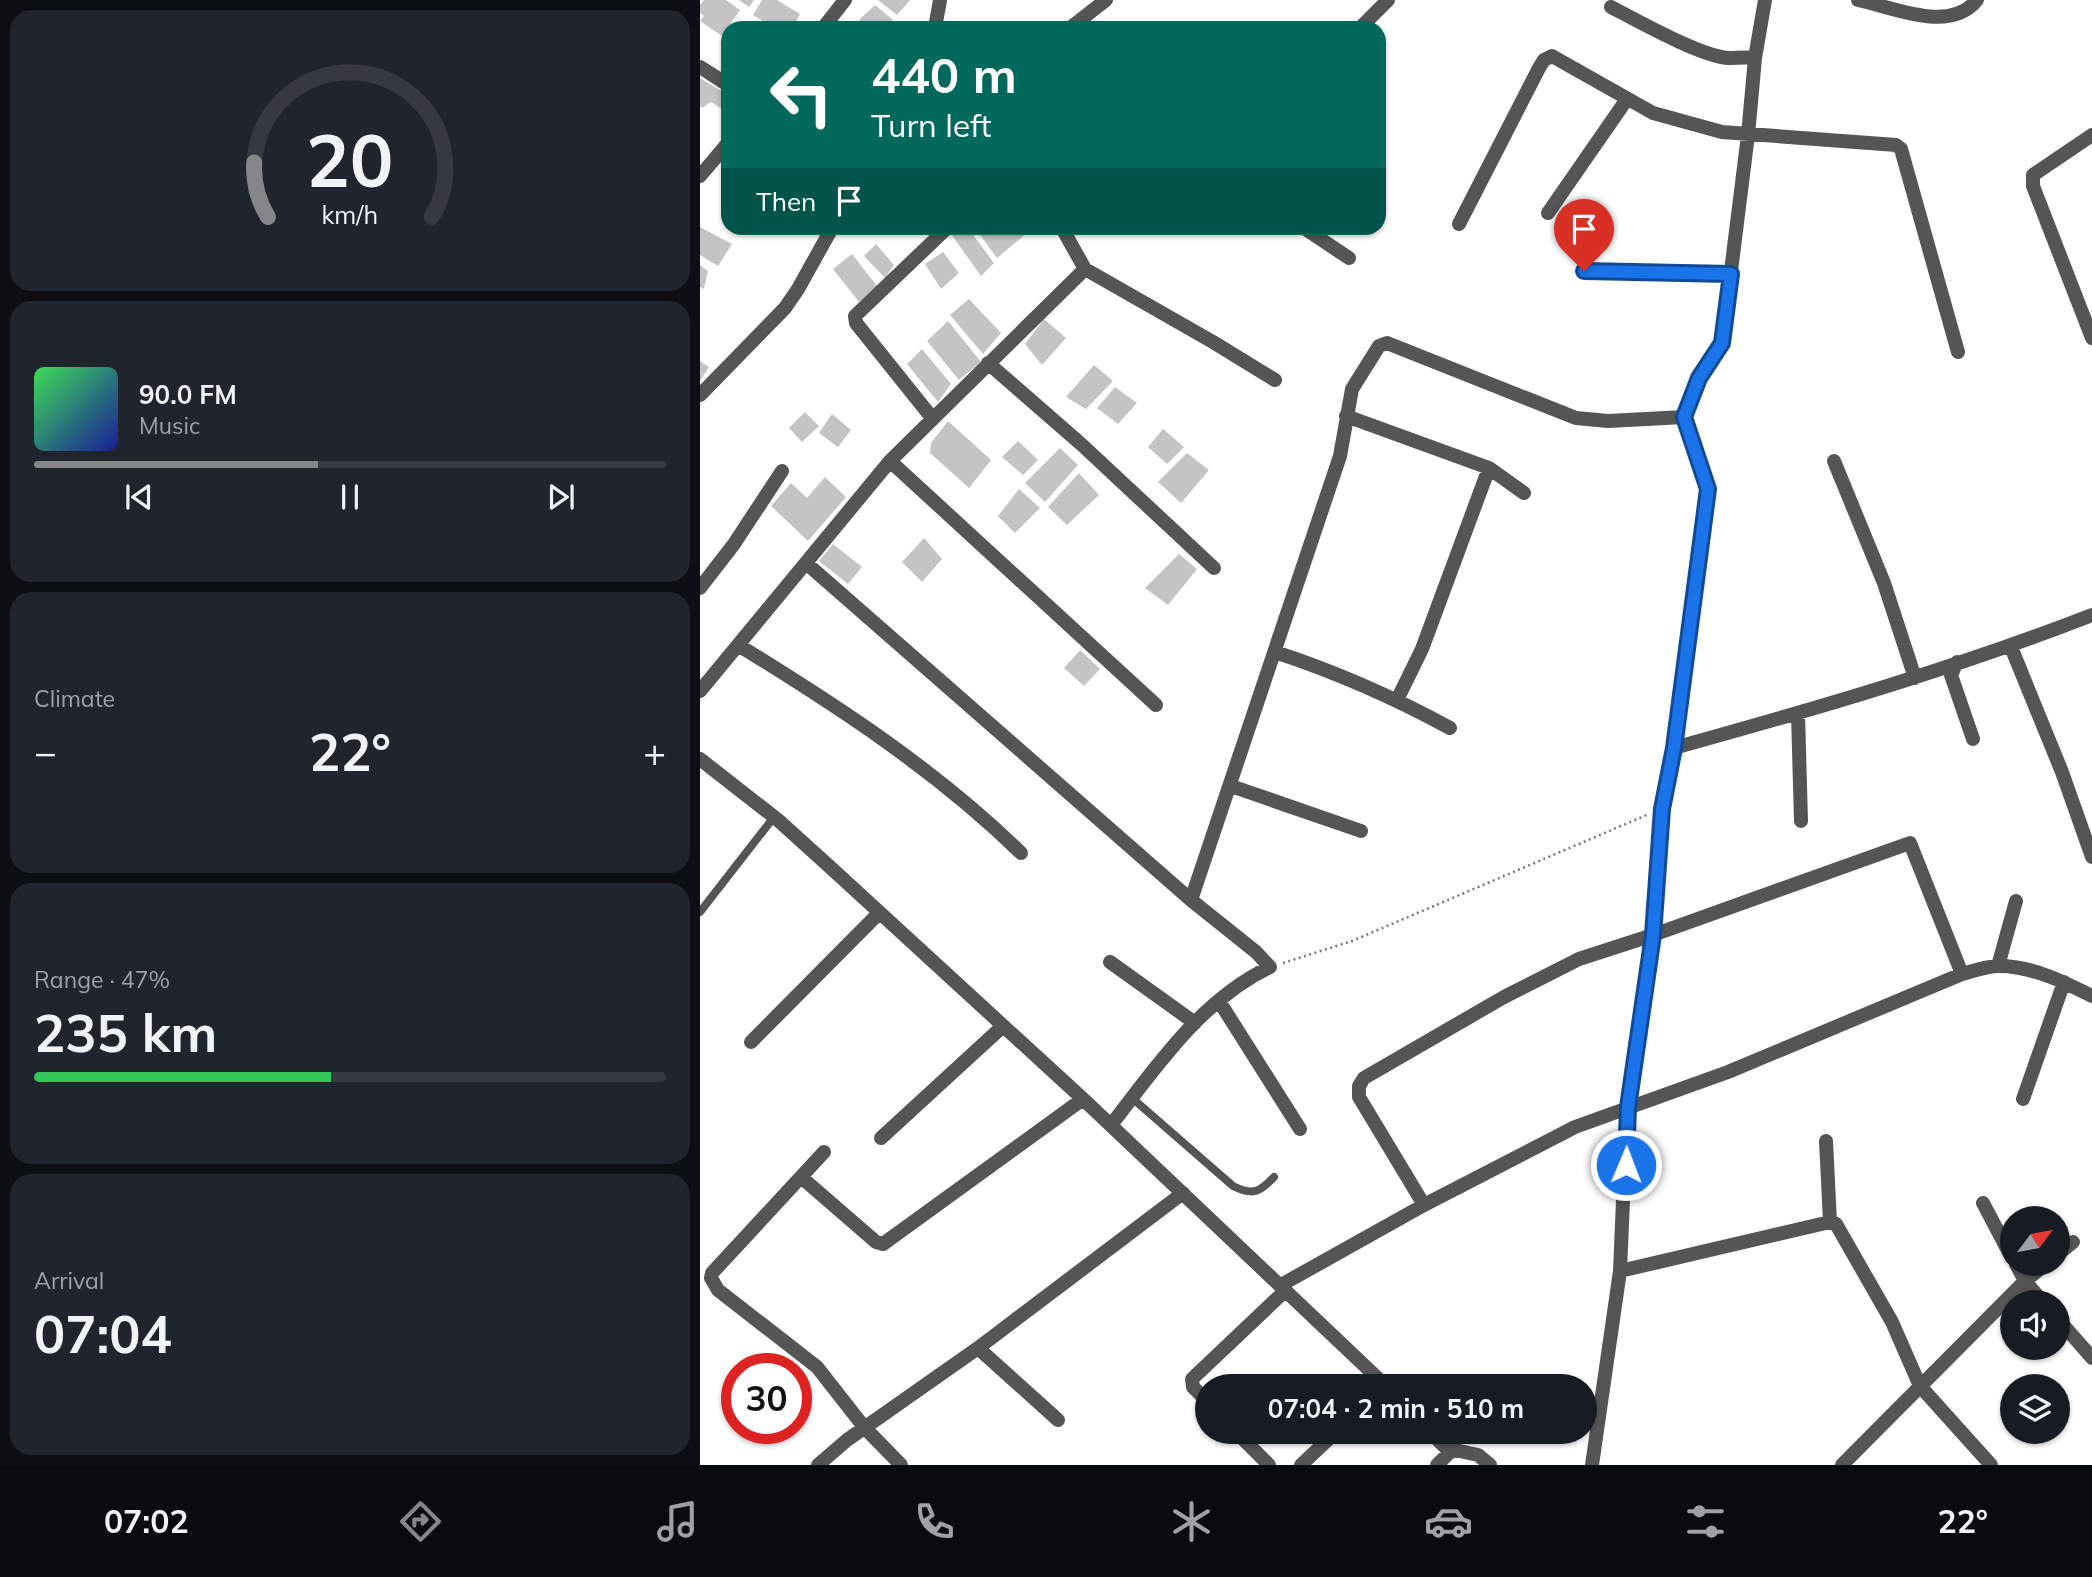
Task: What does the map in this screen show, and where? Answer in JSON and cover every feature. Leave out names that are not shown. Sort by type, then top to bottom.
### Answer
[{"type":"street","points":[[828,21],[845,0]]},
{"type":"street","points":[[936,21],[940,0]]},
{"type":"street","points":[[1079,21],[1106,0]]},
{"type":"street","points":[[1367,21],[1388,0]]},
{"type":"street","points":[[1592,1465],[1620,1271],[1628,1107],[1653,935],[1662,809],[1674,748],[1708,489],[1684,417],[1699,378],[1722,343],[1755,58],[1765,0]]},
{"type":"street","points":[[1858,0],[1902,5],[1919,15],[1941,17],[1959,14],[1977,0]]},
{"type":"street","points":[[1611,7],[1703,51],[1727,58],[1755,58]]},
{"type":"street","points":[[1459,224],[1544,60],[1552,56],[1653,113],[1722,132],[1896,145],[1901,149],[1958,352]]},
{"type":"street","points":[[700,67],[721,80]]},
{"type":"street","points":[[1548,213],[1627,99]]},
{"type":"street","points":[[2092,135],[2033,175],[2033,187],[2092,338]]},
{"type":"street","points":[[700,176],[721,151]]},
{"type":"street","points":[[700,395],[785,308],[828,235]]},
{"type":"street","points":[[933,419],[856,323],[855,316],[937,235]]},
{"type":"street","points":[[1066,235],[1085,269],[1275,380]]},
{"type":"street","points":[[1314,235],[1349,258]]},
{"type":"street","points":[[700,691],[890,461],[1085,269]]},
{"type":"street","points":[[1584,271],[1731,274]]},
{"type":"street","points":[[1191,900],[1340,456],[1352,389],[1379,346],[1387,344],[1576,418],[1608,421],[1684,417]]},
{"type":"street","points":[[988,363],[1081,444],[1214,568]]},
{"type":"street","points":[[1346,415],[1489,468],[1524,493]]},
{"type":"street","points":[[890,461],[1157,705]]},
{"type":"street","points":[[1834,461],[1884,583],[1915,678]]},
{"type":"street","points":[[1397,700],[1422,649],[1489,468]]},
{"type":"street","points":[[700,588],[734,544],[782,471]]},
{"type":"street","points":[[806,563],[1191,900],[1256,952],[1270,967],[1234,987],[1195,1023],[1172,1047],[1111,1125]]},
{"type":"street","points":[[1674,748],[1915,678],[2092,615]]},
{"type":"street","points":[[738,645],[835,704],[950,788],[1021,853]]},
{"type":"street","points":[[2011,646],[2062,772],[2092,858]]},
{"type":"street","points":[[1275,652],[1325,668],[1397,700],[1450,728]]},
{"type":"street","points":[[1957,662],[1951,675],[1972,739]]},
{"type":"street","points":[[1798,714],[1801,821]]},
{"type":"street","points":[[700,759],[774,817],[1083,1099],[1373,1374]]},
{"type":"street","points":[[1231,786],[1361,831]]},
{"type":"street","points":[[1424,1205],[1359,1097],[1359,1086],[1364,1078],[1504,997],[1579,959],[1910,842],[1962,974]]},
{"type":"street","points":[[1998,966],[2016,901]]},
{"type":"street","points":[[751,1042],[879,913]]},
{"type":"street","points":[[1110,962],[1195,1023]]},
{"type":"street","points":[[1197,1374],[1283,1288],[1424,1205],[1574,1126],[1728,1072],[1962,974],[1998,966],[2042,974],[2092,996]]},
{"type":"street","points":[[2023,1100],[2064,982]]},
{"type":"street","points":[[1220,1000],[1300,1129]]},
{"type":"street","points":[[881,1138],[1002,1027]]},
{"type":"street","points":[[801,1177],[876,1242],[883,1244],[1083,1099]]},
{"type":"street","points":[[1826,1141],[1830,1222]]},
{"type":"street","points":[[824,1152],[710,1278],[718,1290],[817,1367],[864,1427],[901,1465]]},
{"type":"street","points":[[818,1465],[864,1427],[978,1348],[1183,1193]]},
{"type":"street","points":[[1983,1203],[2000,1235]]},
{"type":"street","points":[[1620,1271],[1830,1222],[1839,1228],[1873,1287],[1892,1322],[1920,1386],[1991,1465]]},
{"type":"street","points":[[2022,1276],[2033,1290]]},
{"type":"street","points":[[1842,1465],[2031,1276]]},
{"type":"street","points":[[2070,1333],[2092,1359]]},
{"type":"street","points":[[978,1348],[1058,1420]]},
{"type":"street","points":[[1249,1444],[1269,1465]]},
{"type":"street","points":[[1301,1465],[1323,1444]]},
{"type":"street","points":[[1443,1444],[1451,1451],[1478,1455],[1490,1465]]},
{"type":"street","points":[[1437,1465],[1451,1451]]},
{"type":"lane","points":[[700,912],[774,817]]},
{"type":"lane","points":[[1132,1098],[1233,1186],[1252,1192],[1262,1189],[1274,1177]]},
{"type":"path","points":[[1270,967],[1353,941],[1662,809]]},
{"type":"building","points":[[704,0],[726,0],[740,10],[732,21],[721,21],[721,35],[700,21],[704,16],[700,13],[700,5]]},
{"type":"building","points":[[739,0],[754,0],[749,7]]},
{"type":"building","points":[[762,0],[777,0],[800,14],[796,21],[763,21],[753,15]]},
{"type":"building","points":[[878,0],[910,0],[897,15]]},
{"type":"building","points":[[875,5],[893,20],[860,21]]},
{"type":"building","points":[[700,78],[721,91],[721,108],[711,102],[702,108]]},
{"type":"building","points":[[700,227],[732,244],[718,266],[700,255]]},
{"type":"building","points":[[952,235],[973,235],[994,263],[981,276]]},
{"type":"building","points":[[980,235],[1025,235],[997,258]]},
{"type":"building","points":[[876,244],[894,265],[885,278],[864,256]]},
{"type":"building","points":[[943,252],[959,273],[941,289],[925,264]]},
{"type":"building","points":[[852,254],[877,286],[859,302],[833,269]]},
{"type":"building","points":[[700,265],[708,271],[704,289],[700,287]]},
{"type":"building","points":[[969,299],[1001,333],[983,354],[950,315]]},
{"type":"building","points":[[1044,319],[1066,338],[1042,365],[1025,344]]},
{"type":"building","points":[[948,321],[981,362],[959,380],[927,341]]},
{"type":"building","points":[[922,349],[951,384],[938,402],[907,364]]},
{"type":"building","points":[[700,361],[709,367],[700,381]]},
{"type":"building","points":[[1094,365],[1113,381],[1086,409],[1066,397]]},
{"type":"building","points":[[1115,387],[1137,403],[1118,424],[1097,408]]},
{"type":"building","points":[[805,412],[819,426],[802,442],[789,428]]},
{"type":"building","points":[[832,414],[851,430],[838,447],[819,433]]},
{"type":"building","points":[[948,421],[991,460],[969,488],[930,453],[931,443]]},
{"type":"building","points":[[1163,429],[1184,447],[1167,464],[1148,447]]},
{"type":"building","points":[[1018,441],[1038,460],[1023,475],[1002,457]]},
{"type":"building","points":[[1060,448],[1078,465],[1045,502],[1025,483]]},
{"type":"building","points":[[1187,453],[1209,470],[1181,503],[1158,482]]},
{"type":"building","points":[[1079,473],[1099,495],[1067,525],[1048,507]]},
{"type":"building","points":[[825,477],[846,497],[808,541],[771,506],[791,483],[807,498]]},
{"type":"building","points":[[1019,489],[1040,508],[1015,533],[998,516]]},
{"type":"building","points":[[924,538],[942,559],[922,582],[902,562]]},
{"type":"building","points":[[833,544],[862,567],[848,584],[819,561]]},
{"type":"building","points":[[1179,554],[1197,569],[1168,605],[1145,588]]},
{"type":"building","points":[[1080,650],[1100,669],[1084,686],[1064,668]]},
{"type":"route","points":[[1584,271],[1731,274],[1722,343],[1699,378],[1684,417],[1708,489],[1674,748],[1662,809],[1653,935],[1628,1107],[1626,1165]]}]
